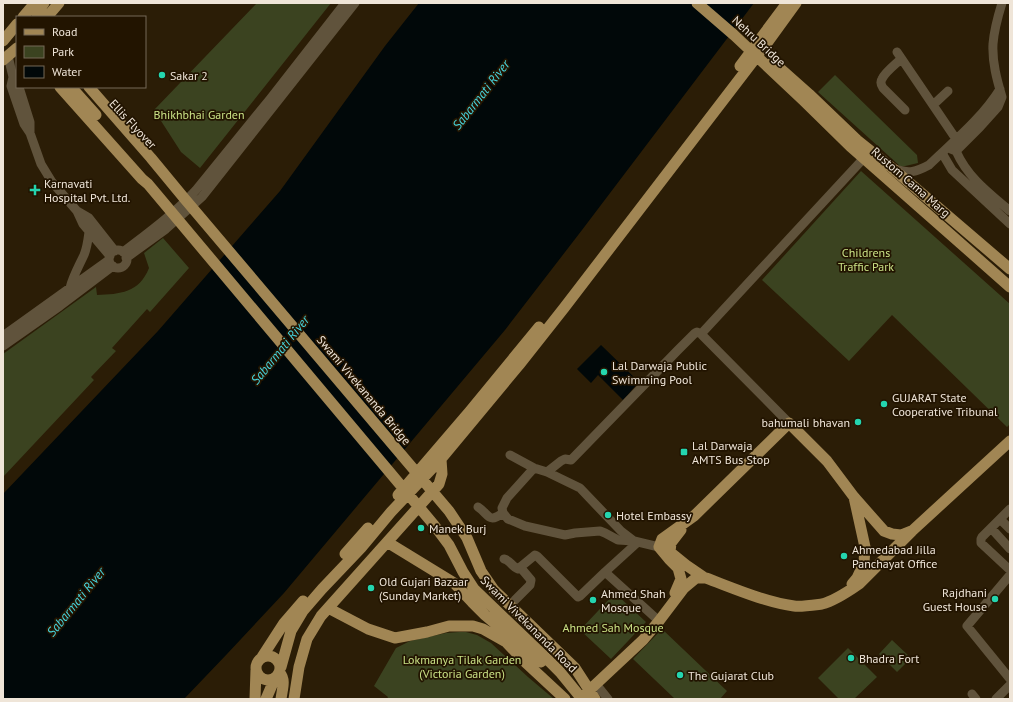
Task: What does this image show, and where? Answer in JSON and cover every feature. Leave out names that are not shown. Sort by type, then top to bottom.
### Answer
[{"type":"main road","points":[[24,16],[35,3]]},
{"type":"main road","points":[[37,16],[44,3]]},
{"type":"main road","points":[[43,16],[52,3]]},
{"type":"main road","points":[[48,16],[60,3]]},
{"type":"main road","name":"Nehru Bridge","points":[[697,3],[806,97]]},
{"type":"main road","name":"Nehru Bridge","points":[[707,3],[806,97]]},
{"type":"main road","points":[[255,699],[257,663],[284,623],[455,429],[560,302],[786,3]]},
{"type":"main road","points":[[266,699],[279,673],[291,631],[303,611],[361,548],[391,512],[441,459],[514,371],[564,308],[796,3]]},
{"type":"main road","points":[[3,29],[16,27]]},
{"type":"main road","points":[[3,41],[16,27]]},
{"type":"main road","points":[[8,57],[16,49]]},
{"type":"main road","points":[[61,88],[143,177]]},
{"type":"main road","name":"Ellis Flyover","points":[[72,88],[131,157],[143,177]]},
{"type":"main road","name":"Ellis Flyover","points":[[82,88],[138,151],[152,161]]},
{"type":"main road","points":[[90,88],[152,161]]},
{"type":"main road","name":"Rustom Cama Marg","points":[[806,97],[850,146],[1008,280]]},
{"type":"main road","name":"Rustom Cama Marg","points":[[806,97],[1010,269]]},
{"type":"main road","name":"Swami Vivekananda Bridge","points":[[152,161],[449,511],[467,538],[481,571],[494,590],[575,668],[589,675],[586,695]]},
{"type":"main road","name":"Swami Vivekananda Road","points":[[143,177],[434,525],[449,545],[474,589],[586,695]]},
{"type":"main road","points":[[912,531],[901,535],[884,531],[854,497],[826,461],[789,423],[694,516],[671,543],[670,552],[706,578],[763,599],[795,606],[823,604],[841,596],[859,584],[912,531],[1007,446]]},
{"type":"main road","points":[[294,699],[299,667],[308,639],[321,616],[439,484],[442,474],[441,459]]},
{"type":"main road","points":[[841,596],[857,578],[864,563],[865,547],[854,497]]},
{"type":"main road","points":[[671,605],[681,579],[678,568],[659,547],[662,539],[694,516]]},
{"type":"main road","points":[[388,542],[454,584],[485,615],[544,665],[560,672]]},
{"type":"main road","points":[[586,695],[642,640],[659,621],[684,588],[696,578],[706,578]]},
{"type":"main road","points":[[328,608],[368,628],[395,638],[449,626],[473,626],[483,629],[506,642],[565,699]]},
{"type":"main road","points":[[262,657],[274,657],[279,661],[279,673],[283,676],[284,681],[281,699]]},
{"type":"main road","points":[[256,670],[258,676],[263,680],[270,681],[279,673]]},
{"type":"street","points":[[3,346],[70,288],[116,257],[160,224],[196,190],[345,3]]},
{"type":"street","points":[[3,336],[60,306],[116,257],[166,229],[202,197],[355,3]]},
{"type":"street","points":[[944,150],[956,151],[980,127],[1000,103],[1002,97],[994,62],[993,43],[996,24],[1002,3]]},
{"type":"street","points":[[905,110],[883,88],[881,84],[881,79],[899,56],[956,139]]},
{"type":"street","points":[[8,57],[15,80],[11,86],[24,124],[30,133],[41,164],[52,182],[76,211],[89,232],[116,257]]},
{"type":"street","points":[[19,88],[30,122],[30,133]]},
{"type":"street","points":[[892,168],[902,172],[911,172],[920,170],[929,165],[982,113],[1000,89]]},
{"type":"street","points":[[933,105],[948,91]]},
{"type":"street","points":[[1000,103],[1010,99]]},
{"type":"street","points":[[944,150],[952,170],[1010,224]]},
{"type":"street","points":[[956,151],[958,158],[970,176],[1010,212]]},
{"type":"street","points":[[701,334],[864,158]]},
{"type":"street","points":[[76,211],[89,218],[116,257]]},
{"type":"street","points":[[70,288],[72,279],[85,254],[89,232]]},
{"type":"street","points":[[548,472],[561,461],[565,459],[571,460],[697,332],[701,334],[789,423]]},
{"type":"street","points":[[510,455],[534,468],[548,472],[580,488],[621,531],[636,542]]},
{"type":"street","points":[[534,468],[507,498],[502,508],[503,513],[508,519],[525,526],[565,535],[600,531],[618,540],[659,547]]},
{"type":"street","points":[[478,507],[492,518],[496,518],[503,513]]},
{"type":"street","points":[[1010,509],[981,539],[981,542],[1010,570]]},
{"type":"street","points":[[1000,519],[1010,529]]},
{"type":"street","points":[[991,528],[1010,549]]},
{"type":"street","points":[[504,559],[508,560],[518,569],[532,556],[537,556],[578,597],[582,595],[636,542]]},
{"type":"street","points":[[515,600],[530,585],[532,580],[520,567]]},
{"type":"street","points":[[605,572],[659,621]]},
{"type":"street","points":[[1010,575],[967,626],[1010,679]]},
{"type":"street","points":[[996,699],[1010,685]]},
{"type":"street","points":[[586,695],[608,699]]},
{"type":"green space","name":"Bhikhbhai Garden","points":[[257,3],[331,3],[200,168],[181,152],[154,110]]},
{"type":"green space","points":[[835,75],[917,155],[918,163],[901,167],[818,92]]},
{"type":"green space","name":"Childrens Traffic Park","points":[[861,171],[1010,304],[1010,424],[1007,427],[892,315],[849,361],[762,280]]},
{"type":"green space","points":[[163,238],[189,268],[150,312],[147,309],[112,348],[116,351],[91,377],[94,380],[3,477],[3,354],[96,287],[97,295],[113,294],[121,293],[140,283],[149,268],[144,253]]},
{"type":"green space","name":"Ahmed Sah Mosque","points":[[615,593],[646,622],[611,659],[580,630]]},
{"type":"green space","name":"The Gujarat Club","points":[[662,629],[727,691],[720,699],[675,699],[633,659]]},
{"type":"green space","name":"Lokmanya Tilak Garden (Victoria Garden)","points":[[459,632],[477,635],[491,643],[554,699],[387,699],[388,697],[374,686],[396,648],[410,641],[446,633]]},
{"type":"green space","points":[[892,640],[911,658],[897,672],[879,654]]},
{"type":"green space","points":[[848,648],[877,677],[854,699],[839,699],[818,678]]},
{"type":"water","name":"Sabarmati River","points":[[419,3],[754,3],[505,330],[284,593],[184,699],[3,699],[3,494],[158,331],[280,191],[385,46]]},
{"type":"water","name":"Lal Darwaja Public Swimming Pool","points":[[601,345],[639,382],[623,400],[598,375],[591,383],[577,369]]},
{"type":"place","name":"Sakar 2","points":[[162,75]]},
{"type":"place","name":"Karnavati Hospital Pvt. Ltd.","points":[[35,190]]},
{"type":"place","name":"Lal Darwaja Public Swimming Pool","points":[[604,372]]},
{"type":"place","name":"GUJARAT State Cooperative Tribunal","points":[[884,404]]},
{"type":"place","name":"bahumali bhavan","points":[[858,422]]},
{"type":"place","name":"Lal Darwaja AMTS Bus Stop","points":[[684,452]]},
{"type":"place","name":"Hotel Embassy","points":[[608,515]]},
{"type":"place","name":"Manek Burj","points":[[421,528]]},
{"type":"place","name":"Ahmedabad Jilla Panchayat Office","points":[[844,556]]},
{"type":"place","name":"Old Gujari Bazaar (Sunday Market)","points":[[371,588]]},
{"type":"place","name":"Rajdhani Guest House","points":[[995,599]]},
{"type":"place","name":"Ahmed Shah Mosque","points":[[593,600]]},
{"type":"place","name":"Bhadra Fort","points":[[851,658]]},
{"type":"place","name":"The Gujarat Club","points":[[680,675]]}]
